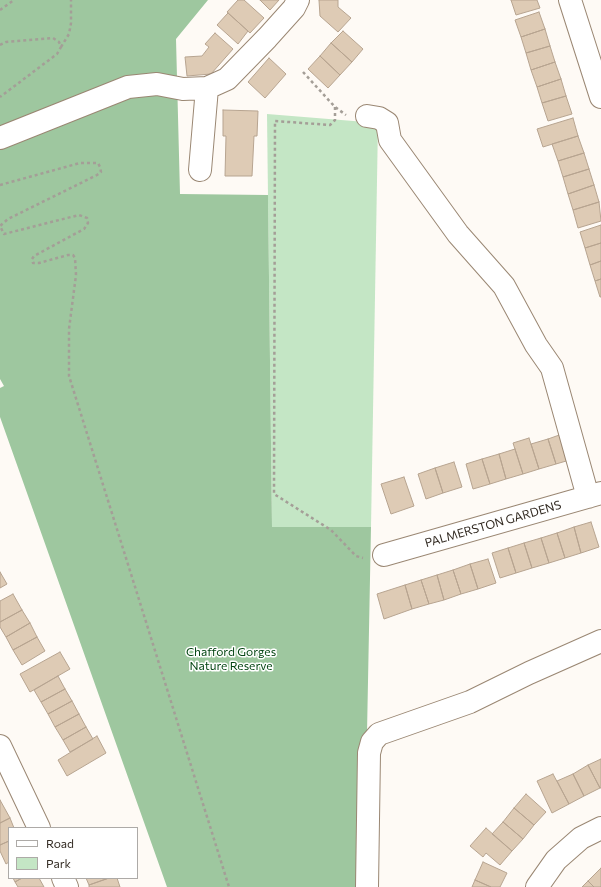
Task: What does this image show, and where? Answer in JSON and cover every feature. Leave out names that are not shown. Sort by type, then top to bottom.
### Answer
[{"type":"street","points":[[0,138],[128,87],[157,84],[183,89],[207,88],[227,79],[272,33],[294,8],[298,0]]},
{"type":"street","points":[[570,0],[601,97]]},
{"type":"street","points":[[200,170],[207,88]]},
{"type":"street","points":[[367,116],[378,118],[387,123],[390,140],[458,234],[504,286],[536,345],[552,368],[594,495]]},
{"type":"street","name":"PALMERSTON GARDENS","points":[[384,555],[594,495]]},
{"type":"street","points":[[367,887],[369,753],[372,742],[379,734],[470,702],[529,672],[601,641]]},
{"type":"street","points":[[0,746],[39,827]]},
{"type":"street","points":[[537,887],[556,860],[581,838],[601,828]]},
{"type":"path","points":[[0,10],[14,0]]},
{"type":"path","points":[[0,97],[57,54],[68,34],[71,23],[71,0]]},
{"type":"path","points":[[0,45],[6,42],[53,38],[60,42],[61,47]]},
{"type":"path","points":[[303,72],[335,107],[344,114],[367,116]]},
{"type":"path","points":[[335,107],[335,120],[330,125],[275,121],[274,494],[331,530],[356,556],[368,560],[384,555]]},
{"type":"path","points":[[0,185],[80,163],[98,163],[100,167],[101,172],[97,175],[8,219],[0,226],[4,234],[79,216],[87,218],[88,223],[84,229],[34,256],[32,259],[33,263],[39,263],[68,255],[73,255],[75,258],[76,275],[70,328],[69,376],[229,887]]},
{"type":"green space","name":"Chafford Gorges Nature Reserve","points":[[0,0],[208,0],[176,39],[180,194],[268,195],[272,527],[371,527],[364,887],[167,887],[0,417],[0,388],[4,386],[0,379]]},
{"type":"green space","points":[[267,114],[378,123],[371,527],[272,528]]},
{"type":"building","points":[[238,0],[244,0],[264,18],[250,33],[227,12]]},
{"type":"building","points":[[260,0],[279,0],[270,10]]},
{"type":"building","points":[[319,0],[338,0],[338,7],[351,18],[338,32],[320,16]]},
{"type":"building","points":[[511,0],[537,0],[540,8],[516,15]]},
{"type":"building","points":[[539,12],[545,29],[521,37],[515,20]]},
{"type":"building","points":[[228,13],[248,31],[238,44],[217,25]]},
{"type":"building","points":[[545,29],[550,46],[526,53],[521,37]]},
{"type":"building","points":[[343,31],[363,49],[352,62],[331,43]]},
{"type":"building","points":[[215,33],[233,49],[211,74],[187,76],[185,57],[202,56],[209,47],[205,44]]},
{"type":"building","points":[[331,43],[352,62],[340,75],[320,56]]},
{"type":"building","points":[[550,46],[555,62],[531,70],[526,53]]},
{"type":"building","points":[[320,56],[340,75],[328,88],[308,69]]},
{"type":"building","points":[[269,58],[286,74],[265,98],[248,82]]},
{"type":"building","points":[[555,62],[561,79],[537,87],[531,70]]},
{"type":"building","points":[[561,79],[566,96],[542,103],[537,87]]},
{"type":"building","points":[[566,96],[572,114],[548,121],[542,103]]},
{"type":"building","points":[[223,110],[258,111],[257,136],[254,136],[252,176],[225,176],[226,136],[223,136]]},
{"type":"building","points":[[573,118],[578,136],[543,147],[537,129]]},
{"type":"building","points":[[578,136],[584,153],[558,161],[552,144]]},
{"type":"building","points":[[584,153],[589,169],[563,177],[558,161]]},
{"type":"building","points":[[589,169],[594,185],[568,194],[563,177]]},
{"type":"building","points":[[594,185],[599,202],[573,210],[568,194]]},
{"type":"building","points":[[599,202],[601,221],[578,228],[573,210]]},
{"type":"building","points":[[601,225],[601,243],[585,248],[580,232]]},
{"type":"building","points":[[601,243],[601,261],[590,265],[585,248]]},
{"type":"building","points":[[601,261],[601,279],[595,281],[590,265]]},
{"type":"building","points":[[601,279],[601,297],[600,297],[595,281]]},
{"type":"building","points":[[565,433],[573,459],[556,464],[548,439]]},
{"type":"building","points":[[529,438],[539,469],[523,474],[513,443]]},
{"type":"building","points":[[548,439],[556,464],[539,469],[531,444]]},
{"type":"building","points":[[515,449],[523,474],[506,479],[499,454]]},
{"type":"building","points":[[499,454],[506,479],[490,484],[482,459]]},
{"type":"building","points":[[482,459],[490,484],[473,489],[466,464]]},
{"type":"building","points":[[454,462],[462,487],[443,493],[435,468]]},
{"type":"building","points":[[435,468],[443,493],[426,499],[418,474]]},
{"type":"building","points":[[404,477],[414,506],[391,514],[381,484]]},
{"type":"building","points":[[591,522],[599,547],[581,553],[574,527]]},
{"type":"building","points":[[574,527],[581,553],[565,558],[557,533]]},
{"type":"building","points":[[557,533],[565,558],[549,563],[541,538]]},
{"type":"building","points":[[541,538],[549,563],[532,568],[524,543]]},
{"type":"building","points":[[524,543],[532,568],[516,573],[508,548]]},
{"type":"building","points":[[508,548],[516,573],[500,578],[492,553]]},
{"type":"building","points":[[488,559],[496,583],[478,589],[470,564]]},
{"type":"building","points":[[470,564],[478,589],[461,594],[453,570]]},
{"type":"building","points":[[453,570],[461,594],[444,600],[437,575]]},
{"type":"building","points":[[0,572],[7,584],[0,588]]},
{"type":"building","points":[[437,575],[444,600],[429,604],[421,580]]},
{"type":"building","points":[[421,580],[429,604],[412,609],[405,585]]},
{"type":"building","points":[[405,585],[412,609],[384,619],[377,594]]},
{"type":"building","points":[[13,594],[22,610],[0,622],[0,601]]},
{"type":"building","points":[[22,610],[30,623],[6,637],[0,627],[0,622]]},
{"type":"building","points":[[30,623],[37,637],[13,650],[6,637]]},
{"type":"building","points":[[37,637],[45,651],[22,665],[13,650]]},
{"type":"building","points":[[60,652],[70,669],[30,692],[20,674]]},
{"type":"building","points":[[58,676],[65,689],[41,702],[34,690]]},
{"type":"building","points":[[65,689],[72,701],[48,714],[41,702]]},
{"type":"building","points":[[72,701],[79,714],[55,727],[48,714]]},
{"type":"building","points":[[79,714],[86,727],[63,740],[55,727]]},
{"type":"building","points":[[86,727],[93,739],[70,752],[63,740]]},
{"type":"building","points":[[97,736],[106,753],[67,776],[58,760]]},
{"type":"building","points":[[601,759],[601,788],[600,788],[588,765]]},
{"type":"building","points":[[588,765],[600,788],[584,796],[573,774]]},
{"type":"building","points":[[553,774],[569,804],[552,813],[537,781]]},
{"type":"building","points":[[573,774],[584,796],[569,804],[557,781]]},
{"type":"building","points":[[526,794],[546,812],[534,825],[514,808]]},
{"type":"building","points":[[0,800],[10,818],[0,823]]},
{"type":"building","points":[[514,808],[534,825],[523,839],[503,822]]},
{"type":"building","points":[[10,818],[14,827],[8,827],[8,841],[0,845],[0,823]]},
{"type":"building","points":[[503,822],[523,839],[512,851],[492,834]]},
{"type":"building","points":[[486,828],[512,851],[500,865],[486,853],[483,857],[470,846]]},
{"type":"building","points":[[8,841],[8,863],[6,864],[0,851],[0,845]]},
{"type":"building","points":[[483,862],[507,873],[500,887],[491,887],[475,880]]},
{"type":"building","points":[[601,868],[601,887],[594,887],[588,881]]},
{"type":"building","points":[[14,879],[20,879],[15,882]]},
{"type":"building","points":[[20,879],[40,879],[44,887],[18,887],[15,882]]},
{"type":"building","points":[[86,879],[106,879],[89,885]]},
{"type":"building","points":[[106,879],[117,879],[120,887],[89,887],[89,885]]},
{"type":"building","points":[[475,880],[491,887],[472,887]]},
{"type":"building","points":[[588,881],[594,887],[582,887]]}]
